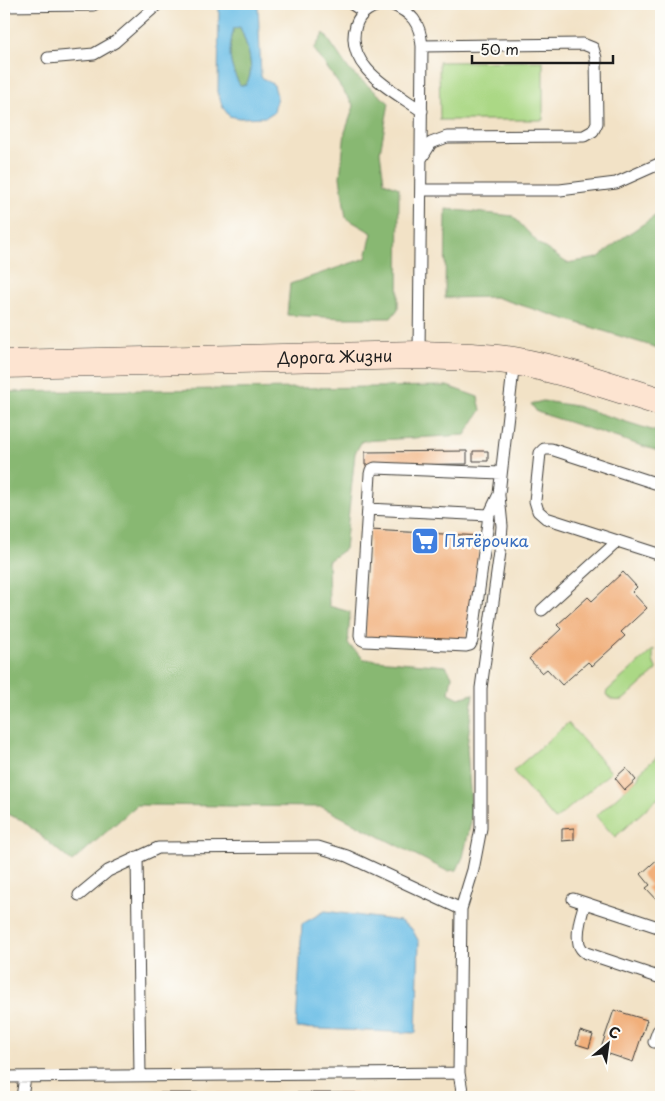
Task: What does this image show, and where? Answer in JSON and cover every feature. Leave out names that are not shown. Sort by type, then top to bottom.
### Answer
[{"type":"main road","name":"Дорога Жизни","points":[[4,364],[419,355],[460,356],[514,361],[561,371],[661,402]]},
{"type":"lane","points":[[4,6],[96,4]]},
{"type":"lane","points":[[48,58],[94,54],[115,42],[158,4]]},
{"type":"lane","points":[[352,4],[364,12]]},
{"type":"lane","points":[[386,4],[376,5],[364,12],[357,23],[354,35],[358,56],[374,77],[422,111]]},
{"type":"lane","points":[[390,4],[404,9],[413,18],[421,33],[419,355]]},
{"type":"lane","points":[[421,158],[431,143],[447,137],[584,136],[593,131],[597,123],[596,58],[593,48],[583,44],[422,46]]},
{"type":"lane","points":[[421,190],[569,189],[616,183],[661,163]]},
{"type":"lane","points":[[463,1097],[459,1073],[461,909],[473,870],[481,828],[481,688],[500,552],[502,526],[499,494],[514,361]]},
{"type":"lane","points":[[661,484],[551,449],[540,453],[535,501],[538,511],[546,518],[661,554]]},
{"type":"lane","points":[[499,494],[489,515],[470,645],[365,641],[362,639],[360,635],[365,530],[371,470],[375,468],[501,473]]},
{"type":"lane","points":[[368,509],[489,515]]},
{"type":"lane","points":[[542,610],[618,541]]},
{"type":"lane","points":[[79,895],[108,871],[158,848],[318,847],[347,856],[461,909]]},
{"type":"lane","points":[[137,857],[140,1076]]},
{"type":"lane","points":[[573,899],[661,928]]},
{"type":"lane","points":[[585,903],[579,923],[579,944],[586,954],[661,978]]},
{"type":"lane","points":[[654,1042],[661,1028]]},
{"type":"lane","points":[[4,1077],[459,1073]]},
{"type":"lane","points":[[22,1097],[25,1077]]},
{"type":"green space","points":[[240,27],[251,69],[246,85],[240,85],[233,70],[230,57],[234,28]]},
{"type":"green space","points":[[324,33],[350,71],[389,103],[380,152],[384,182],[399,188],[398,309],[391,318],[287,315],[290,284],[366,258],[372,233],[346,218],[340,177],[345,132],[354,106],[314,49]]},
{"type":"green space","points":[[543,61],[543,120],[440,120],[439,62]]},
{"type":"green space","points":[[446,209],[513,216],[539,244],[567,263],[598,258],[621,239],[661,212],[661,349],[495,297],[445,298]]},
{"type":"green space","points":[[447,386],[478,397],[481,410],[465,435],[362,441],[355,453],[345,549],[328,561],[329,606],[350,612],[348,644],[364,659],[446,666],[452,676],[449,693],[459,698],[473,694],[467,748],[471,822],[463,857],[457,870],[447,871],[322,807],[137,805],[72,862],[22,820],[4,813],[4,392]]},
{"type":"green space","points":[[543,401],[576,406],[661,433],[661,452],[537,412],[531,404]]},
{"type":"green space","points":[[654,649],[653,660],[657,670],[623,700],[609,698],[606,694],[607,691]]},
{"type":"green space","points":[[568,723],[611,772],[555,820],[513,771]]},
{"type":"green space","points":[[659,755],[661,756],[661,799],[657,799],[615,837],[596,816],[638,778],[640,772]]},
{"type":"water","points":[[258,4],[261,77],[274,85],[277,96],[274,112],[266,117],[239,118],[229,116],[222,106],[218,92],[219,5]],"holes":[[[240,27],[248,50],[251,69],[246,85],[240,85],[233,70],[230,57],[234,28]]]},
{"type":"water","points":[[325,911],[400,921],[412,929],[419,942],[416,1033],[296,1028],[302,924]]},
{"type":"building","points":[[4,20],[8,20],[8,41],[4,41]]},
{"type":"building","points":[[467,451],[467,464],[365,465],[365,452]]},
{"type":"building","points":[[473,451],[488,451],[488,461],[473,461]]},
{"type":"building","points":[[370,530],[481,536],[466,642],[365,637]]},
{"type":"building","points":[[623,572],[637,587],[632,592],[647,608],[621,632],[625,636],[592,666],[588,662],[562,685],[547,669],[542,673],[529,659],[561,629],[557,625],[588,597],[592,601]]},
{"type":"building","points":[[626,768],[636,780],[625,790],[615,778]]},
{"type":"building","points":[[574,828],[574,840],[562,841],[562,829]]},
{"type":"building","points":[[661,856],[660,903],[646,888],[650,885],[641,874]]},
{"type":"building","points":[[614,1010],[647,1020],[633,1062],[600,1051]]},
{"type":"building","points":[[580,1031],[593,1035],[589,1048],[576,1044]]},
{"type":"building","points":[[160,1093],[230,1093],[230,1097],[160,1097]]},
{"type":"building","points":[[289,1093],[356,1093],[356,1097],[289,1097]]},
{"type":"place","name":"Пятёрочка","points":[[425,541]]}]
